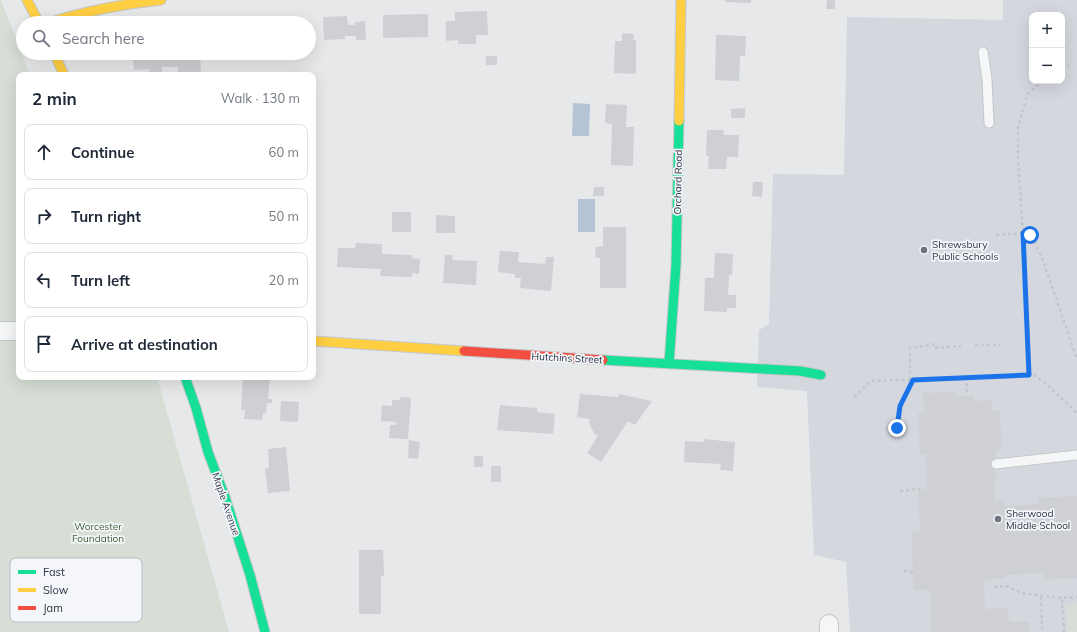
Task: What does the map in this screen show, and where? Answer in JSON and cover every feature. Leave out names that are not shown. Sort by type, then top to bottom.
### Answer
[{"type":"street","points":[[27,0],[35,16]]},
{"type":"street","points":[[68,16],[93,10],[162,0]]},
{"type":"street","name":"Orchard Road","points":[[669,364],[676,265],[681,0]]},
{"type":"street","points":[[57,60],[63,72]]},
{"type":"street","points":[[0,331],[16,331]]},
{"type":"street","name":"Hutchins Street","points":[[316,341],[451,351],[800,371],[821,375]]},
{"type":"street","name":"Maple Avenue","points":[[186,380],[196,408],[208,452],[225,498],[250,575],[265,632]]},
{"type":"lane","points":[[983,52],[987,79],[989,123]]},
{"type":"lane","points":[[996,464],[1077,455]]},
{"type":"path","points":[[1065,68],[1069,66]]},
{"type":"path","points":[[1029,375],[1023,233],[1018,161],[1018,128],[1022,109],[1028,94],[1039,84]]},
{"type":"path","points":[[996,235],[1023,233],[1030,235],[1041,255],[1077,360]]},
{"type":"path","points":[[897,428],[900,406],[912,380],[910,348],[935,344]]},
{"type":"path","points":[[975,345],[1000,345]]},
{"type":"path","points":[[936,348],[961,346]]},
{"type":"path","points":[[854,397],[871,381],[1034,375],[1044,382],[1077,413]]},
{"type":"path","points":[[966,377],[967,392]]},
{"type":"path","points":[[900,491],[925,488]]},
{"type":"path","points":[[904,571],[913,572]]},
{"type":"path","points":[[994,587],[1006,586],[1022,593],[1041,596],[1062,598],[1077,597]]},
{"type":"path","points":[[1041,596],[1042,632]]},
{"type":"path","points":[[1062,598],[1064,632]]},
{"type":"shaded area","name":"Shrewsbury Public Schools","points":[[1003,0],[1077,0],[1077,632],[850,632],[846,562],[814,555],[807,391],[757,387],[759,330],[769,324],[773,174],[844,175],[847,17],[1003,20]]},
{"type":"green space","name":"Worcester Foundation","points":[[1,0],[16,39],[16,60],[24,60],[29,72],[16,72],[16,380],[158,380],[229,632],[0,632]]},
{"type":"green space","points":[[1077,604],[1077,632],[1067,632],[1066,605]]},
{"type":"water","points":[[573,103],[590,104],[589,136],[572,136]]},
{"type":"water","points":[[578,199],[595,199],[595,232],[578,232]]},
{"type":"building","points":[[725,0],[751,0],[751,3],[725,2]]},
{"type":"building","points":[[827,0],[835,0],[835,9],[826,9]]},
{"type":"building","points":[[487,11],[488,35],[476,35],[476,44],[458,44],[458,40],[446,41],[446,21],[455,21],[455,12]]},
{"type":"building","points":[[428,14],[428,37],[383,38],[383,15]]},
{"type":"building","points":[[347,16],[348,25],[355,25],[355,22],[365,21],[366,40],[356,40],[356,36],[345,36],[345,39],[324,40],[323,17]]},
{"type":"building","points":[[622,33],[634,34],[633,40],[636,40],[636,74],[614,73],[615,41],[622,41]]},
{"type":"building","points":[[716,35],[746,36],[745,56],[740,56],[739,81],[715,80]]},
{"type":"building","points":[[486,56],[497,56],[497,65],[486,65]]},
{"type":"building","points":[[133,60],[200,60],[201,72],[178,72],[178,67],[162,67],[162,72],[149,72],[149,69],[134,70]]},
{"type":"building","points":[[606,104],[627,105],[626,127],[634,127],[633,166],[611,165],[612,124],[605,123]]},
{"type":"building","points":[[745,108],[745,118],[731,118],[731,109]]},
{"type":"building","points":[[707,130],[724,130],[723,135],[739,135],[738,157],[727,157],[726,169],[708,169],[709,156],[706,156]]},
{"type":"building","points":[[753,182],[763,182],[762,197],[752,196]]},
{"type":"building","points":[[594,187],[604,187],[604,196],[593,196]]},
{"type":"building","points":[[392,212],[411,212],[411,232],[392,232]]},
{"type":"building","points":[[436,215],[455,216],[455,233],[436,233]]},
{"type":"building","points":[[603,227],[626,227],[626,288],[600,288],[600,258],[596,258],[595,247],[603,246]]},
{"type":"building","points":[[356,243],[382,244],[382,254],[412,255],[412,258],[420,259],[419,274],[412,273],[412,277],[380,276],[381,269],[337,267],[338,248],[355,248]]},
{"type":"building","points":[[500,251],[519,252],[518,262],[545,264],[546,257],[554,257],[551,291],[520,288],[521,278],[515,278],[515,274],[498,272]]},
{"type":"building","points":[[715,253],[733,254],[732,275],[729,275],[728,295],[736,295],[736,308],[727,308],[727,312],[704,311],[705,278],[714,278]]},
{"type":"building","points":[[445,255],[453,255],[452,260],[477,261],[476,285],[443,283]]},
{"type":"building","points":[[243,380],[270,380],[268,399],[272,399],[272,403],[267,403],[266,413],[263,413],[262,420],[244,419],[245,410],[241,410]]},
{"type":"building","name":"Sherwood Middle School","points":[[955,392],[955,396],[974,396],[974,401],[992,400],[992,411],[1000,411],[1002,449],[996,450],[995,501],[1003,501],[1004,506],[1038,504],[1039,498],[1077,496],[1077,578],[1043,580],[1043,573],[1036,573],[1005,575],[1006,578],[984,580],[985,609],[1008,608],[1009,621],[1029,622],[1030,632],[931,632],[930,590],[913,590],[912,533],[920,532],[918,490],[927,490],[926,454],[920,454],[918,413],[924,413],[923,393]]},
{"type":"building","points":[[580,394],[618,397],[619,394],[652,401],[635,425],[628,421],[601,462],[587,453],[598,436],[594,433],[589,423],[590,419],[577,417]]},
{"type":"building","points":[[400,397],[411,398],[408,439],[389,438],[390,425],[396,425],[396,422],[381,421],[382,405],[392,406],[392,400],[400,400]]},
{"type":"building","points":[[281,401],[299,402],[298,422],[280,421]]},
{"type":"building","points":[[500,405],[537,408],[537,412],[555,414],[553,434],[497,430]]},
{"type":"building","points":[[704,439],[735,442],[733,471],[720,470],[721,464],[684,462],[685,441],[704,442]]},
{"type":"building","points":[[409,440],[420,442],[418,459],[408,458]]},
{"type":"building","points":[[286,447],[290,491],[268,493],[265,469],[269,468],[268,449]]},
{"type":"building","points":[[474,456],[483,456],[483,467],[474,467]]},
{"type":"building","points":[[491,466],[501,466],[501,482],[491,482]]},
{"type":"building","points":[[359,550],[383,550],[384,576],[381,576],[381,614],[359,614]]},
{"type":"traffic: fast","points":[[669,364],[676,265],[679,121]]},
{"type":"traffic: fast","points":[[603,360],[800,371],[821,375]]},
{"type":"traffic: fast","points":[[186,380],[196,408],[208,452],[225,497],[250,575],[265,632]]},
{"type":"traffic: slow","points":[[27,0],[35,16]]},
{"type":"traffic: slow","points":[[72,16],[104,8],[161,0]]},
{"type":"traffic: slow","points":[[679,121],[681,0]]},
{"type":"traffic: slow","points":[[57,60],[63,72]]},
{"type":"traffic: slow","points":[[316,341],[464,351]]},
{"type":"traffic: jam","points":[[464,351],[603,360]]},
{"type":"place","name":"Shrewsbury Public Schools","points":[[924,250]]},
{"type":"place","name":"Sherwood Middle School","points":[[998,519]]},
{"type":"route","points":[[897,428],[900,406],[913,380],[1029,375],[1023,233],[1030,235]]}]
